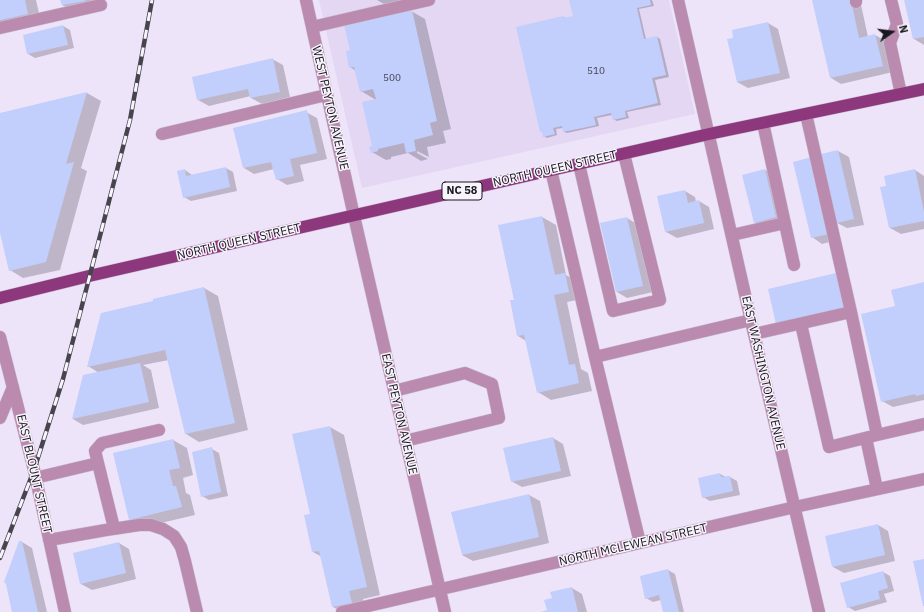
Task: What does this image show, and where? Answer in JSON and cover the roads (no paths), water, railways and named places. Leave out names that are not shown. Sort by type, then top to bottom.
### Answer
[{"type":"main road","name":"NORTH QUEEN STREET","points":[[0,298],[97,274],[709,134],[924,89]]},
{"type":"street","name":"WEST PEYTON AVENUE","points":[[306,0],[354,216]]},
{"type":"street","points":[[312,27],[429,0]]},
{"type":"street","name":"EAST WASHINGTON AVENUE","points":[[678,0],[819,612]]},
{"type":"street","points":[[891,0],[898,24],[890,43],[901,94]]},
{"type":"street","points":[[0,28],[101,4]]},
{"type":"street","points":[[162,134],[326,95]]},
{"type":"street","points":[[806,114],[851,312],[872,437],[877,490]]},
{"type":"street","points":[[763,123],[794,265]]},
{"type":"street","points":[[579,164],[613,311],[660,300],[624,154]]},
{"type":"street","points":[[551,170],[640,543]]},
{"type":"street","name":"EAST PEYTON AVENUE","points":[[354,216],[445,612]]},
{"type":"street","points":[[732,236],[785,223]]},
{"type":"street","points":[[754,334],[851,312]]},
{"type":"street","points":[[595,357],[751,320]]},
{"type":"street","points":[[801,324],[830,447],[924,424]]},
{"type":"street","name":"EAST BLOUNT STREET","points":[[0,337],[35,478],[65,612]]},
{"type":"street","points":[[394,391],[466,373],[492,384],[499,418],[406,441]]},
{"type":"street","points":[[0,418],[13,387]]},
{"type":"street","points":[[114,528],[95,451],[102,443],[159,430]]},
{"type":"street","points":[[35,478],[98,463]]},
{"type":"street","name":"NORTH MCLEWEAN STREET","points":[[342,612],[795,507],[924,479]]},
{"type":"street","points":[[49,540],[139,525],[151,525],[163,529],[174,536],[181,547],[197,612]]},
{"type":"railway","points":[[0,558],[34,470],[63,379],[130,120],[152,0]]}]
